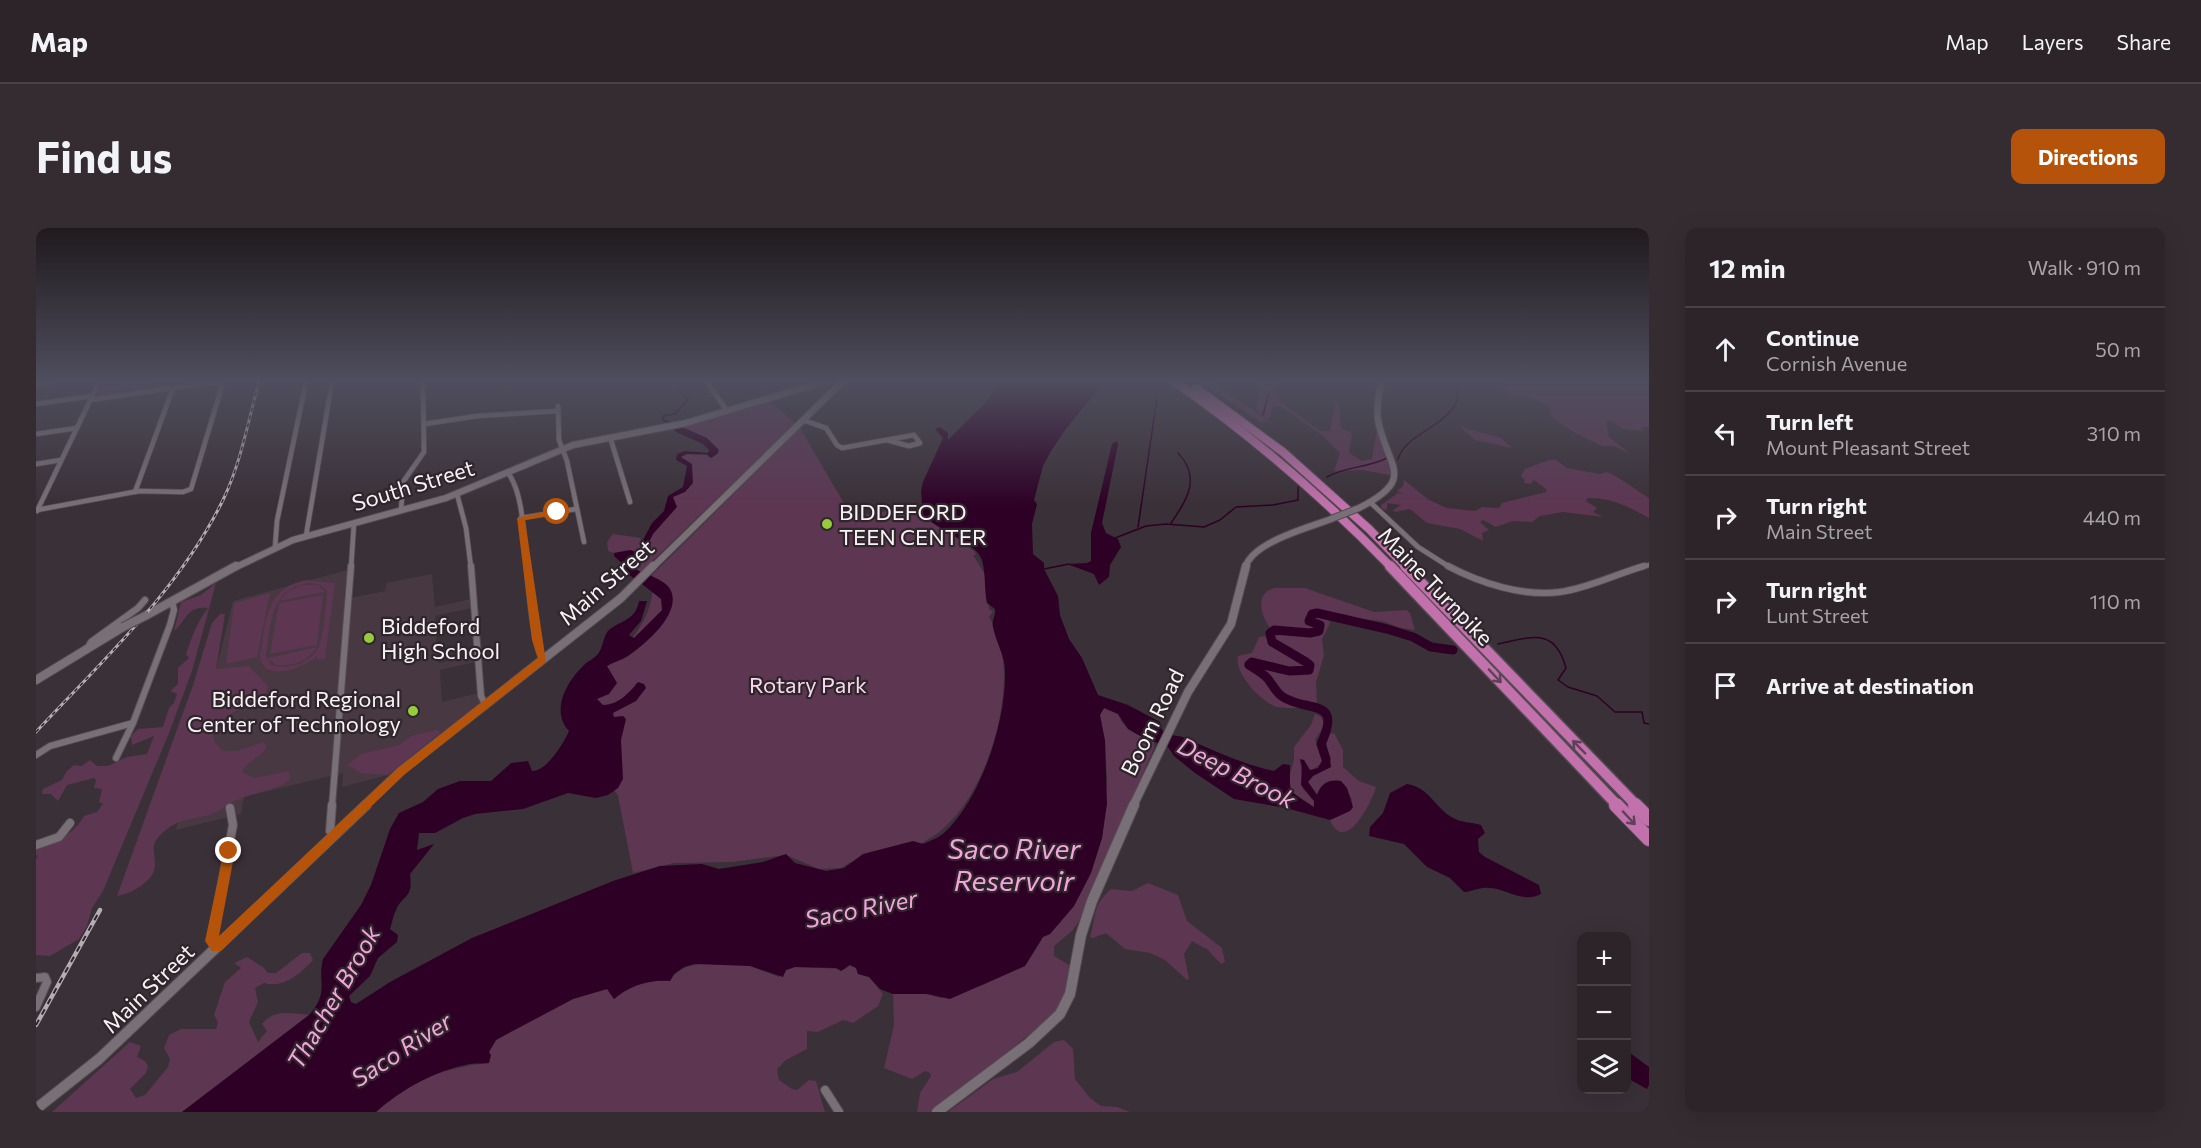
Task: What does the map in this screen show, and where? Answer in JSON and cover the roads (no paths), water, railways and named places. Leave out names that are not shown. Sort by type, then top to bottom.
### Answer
[{"type":"highway","name":"Maine Turnpike","points":[[1232,423],[1257,441],[1322,497],[1649,839]]},
{"type":"highway","name":"Maine Turnpike","points":[[1244,423],[1284,452],[1369,529],[1649,819]]},
{"type":"street","points":[[37,511],[79,423]]},
{"type":"street","points":[[135,492],[159,423]]},
{"type":"street","points":[[37,511],[135,492],[189,490],[193,486],[212,423]]},
{"type":"street","points":[[275,548],[274,540],[298,423]]},
{"type":"street","points":[[306,536],[325,423]]},
{"type":"street","points":[[401,511],[403,482],[424,452],[424,424],[429,423]]},
{"type":"street","points":[[559,423],[561,449],[567,461],[584,542]]},
{"type":"street","name":"South Street","points":[[36,680],[123,627],[221,574],[275,548],[306,536],[457,494],[561,449],[682,423]]},
{"type":"street","name":"Main Street","points":[[36,1110],[90,1067],[401,771],[621,598],[800,423]]},
{"type":"street","points":[[812,423],[826,428],[837,445],[842,448],[914,435],[920,443],[909,446],[887,440]]},
{"type":"street","name":"Boom Road","points":[[937,1112],[1041,1034],[1063,1009],[1072,988],[1081,935],[1092,901],[1172,723],[1196,676],[1231,624],[1243,572],[1250,557],[1267,544],[1371,503],[1388,491],[1395,474],[1392,456],[1381,423]]},
{"type":"street","points":[[36,434],[77,428]]},
{"type":"street","points":[[610,437],[630,502]]},
{"type":"street","points":[[36,464],[61,460]]},
{"type":"street","points":[[507,472],[515,483],[537,640],[543,659]]},
{"type":"street","points":[[36,495],[45,493]]},
{"type":"street","points":[[457,494],[462,502],[468,544],[481,696],[485,704]]},
{"type":"street","points":[[1371,503],[1434,559],[1466,574],[1520,590],[1541,593],[1560,592],[1649,566]]},
{"type":"street","points":[[521,518],[576,509]]},
{"type":"street","points":[[334,835],[330,831],[354,523]]},
{"type":"street","points":[[88,648],[91,642],[138,608],[145,600]]},
{"type":"street","points":[[116,758],[133,723],[170,626],[174,610],[172,601]]},
{"type":"street","points":[[36,755],[50,746],[133,723]]},
{"type":"street","points":[[217,947],[212,941],[233,825],[231,808]]},
{"type":"street","points":[[36,845],[59,837],[70,823]]},
{"type":"street","points":[[36,978],[46,978],[46,985],[36,1007]]},
{"type":"street","points":[[825,1090],[839,1112]]},
{"type":"water","name":"Saco River Reservoir","points":[[965,423],[1070,423],[1043,466],[1034,500],[1037,504],[1032,524],[1033,554],[1044,563],[1044,569],[1058,596],[1060,615],[1069,639],[1082,658],[1098,695],[1128,705],[1160,722],[1162,730],[1169,734],[1240,761],[1274,771],[1283,764],[1290,765],[1290,787],[1295,794],[1314,807],[1314,801],[1301,785],[1300,759],[1304,760],[1310,770],[1318,768],[1324,757],[1321,745],[1330,759],[1331,767],[1313,776],[1308,782],[1317,795],[1326,783],[1341,781],[1347,788],[1353,807],[1350,811],[1330,820],[1286,808],[1234,799],[1195,773],[1174,756],[1168,747],[1128,729],[1118,714],[1104,708],[1100,715],[1105,741],[1107,804],[1102,838],[1091,873],[1074,906],[1050,934],[1043,937],[1025,966],[950,999],[927,994],[893,994],[880,989],[869,977],[858,974],[856,968],[850,965],[841,971],[836,968],[795,967],[786,970],[783,977],[750,966],[695,964],[684,967],[674,974],[670,981],[640,984],[614,999],[607,989],[573,999],[496,1040],[489,1052],[491,1055],[489,1063],[470,1064],[432,1076],[397,1095],[376,1112],[182,1112],[309,1015],[315,1007],[321,993],[323,959],[361,905],[371,885],[390,829],[399,813],[423,802],[438,789],[460,781],[491,781],[511,763],[528,761],[532,771],[549,762],[569,731],[563,723],[561,706],[563,696],[572,679],[598,654],[608,631],[635,612],[639,601],[647,601],[641,621],[629,635],[634,638],[662,610],[661,599],[642,584],[650,575],[670,589],[673,598],[672,607],[653,635],[628,656],[607,666],[617,683],[609,694],[597,699],[603,705],[614,703],[623,698],[638,682],[644,684],[646,688],[636,701],[613,713],[614,717],[623,716],[626,719],[621,740],[623,779],[618,788],[608,795],[596,798],[568,793],[523,809],[475,814],[435,833],[419,833],[417,850],[434,844],[410,874],[409,892],[395,912],[390,929],[398,935],[397,942],[378,958],[370,976],[349,996],[351,1002],[356,1004],[390,982],[472,938],[613,881],[660,866],[702,864],[719,869],[763,862],[786,854],[795,863],[826,871],[844,868],[863,854],[913,841],[923,844],[944,833],[969,801],[989,758],[1001,713],[1005,672],[993,625],[995,609],[987,603],[982,560],[965,542],[923,515],[921,491],[923,482],[943,438],[935,429],[940,427],[948,433],[948,440]]},
{"type":"water","points":[[1117,441],[1102,523],[1106,533],[1118,539],[1121,547],[1110,565],[1109,577],[1099,585],[1094,574],[1067,564],[1091,561],[1091,533],[1112,444]]},
{"type":"water","points":[[712,444],[718,449],[716,455],[687,454],[681,457],[692,464],[693,483],[685,492],[673,497],[677,507],[653,534],[650,540],[651,554],[628,569],[614,556],[614,553],[630,550],[636,552],[635,557],[639,555],[643,540],[652,523],[664,511],[668,496],[683,487],[687,466],[676,460],[677,454],[685,451],[709,453],[713,448]]},
{"type":"water","points":[[1407,784],[1421,789],[1453,818],[1481,825],[1485,833],[1478,839],[1479,852],[1539,885],[1541,894],[1527,897],[1485,888],[1464,892],[1450,878],[1427,867],[1404,844],[1369,836],[1370,827],[1383,813],[1390,793]]},
{"type":"water","points":[[1631,1054],[1649,1067],[1647,1089],[1631,1080]]},
{"type":"waterway","points":[[1138,527],[1153,423]]},
{"type":"waterway","points":[[1398,459],[1404,448],[1437,423]]},
{"type":"waterway","name":"Thacher Brook","points":[[678,429],[705,441],[715,451],[711,454]]},
{"type":"waterway","points":[[1171,523],[1187,497],[1190,479],[1185,462],[1178,453]]},
{"type":"waterway","points":[[1327,477],[1387,458]]},
{"type":"waterway","points":[[1115,538],[1146,526],[1166,524],[1204,527],[1220,520],[1236,507],[1273,505],[1298,500],[1298,487]]},
{"type":"waterway","name":"Thacher Brook","points":[[630,568],[636,560]]},
{"type":"waterway","points":[[1044,569],[1069,564]]},
{"type":"waterway","name":"Thacher Brook","points":[[632,566],[629,570],[639,576]]},
{"type":"waterway","name":"Deep Brook","points":[[1326,759],[1321,744],[1327,729],[1328,719],[1325,713],[1320,709],[1283,697],[1266,677],[1249,665],[1252,662],[1289,671],[1309,670],[1310,665],[1272,642],[1270,633],[1274,630],[1310,633],[1319,631],[1320,625],[1309,621],[1312,614],[1317,613],[1387,629],[1413,637],[1431,647],[1453,650]]},
{"type":"waterway","name":"Deep Brook","points":[[1498,644],[1532,638],[1549,641],[1556,646],[1566,668],[1558,680],[1568,687],[1597,696],[1615,712],[1642,712],[1644,723],[1649,724]]},
{"type":"railway","points":[[36,732],[138,623],[185,564],[223,500],[235,471],[249,423]]},
{"type":"railway","points":[[36,1025],[100,910]]},
{"type":"place","name":"BIDDEFORD TEEN CENTER","points":[[827,524]]},
{"type":"place","name":"Biddeford High School","points":[[369,638]]},
{"type":"place","name":"Biddeford Regional Center of Technology","points":[[413,711]]},
{"type":"park label","name":"Rotary Park","points":[[808,684]]},
{"type":"water label","name":"Saco River","points":[[861,908]]},
{"type":"water label","name":"Saco River","points":[[401,1049]]}]
